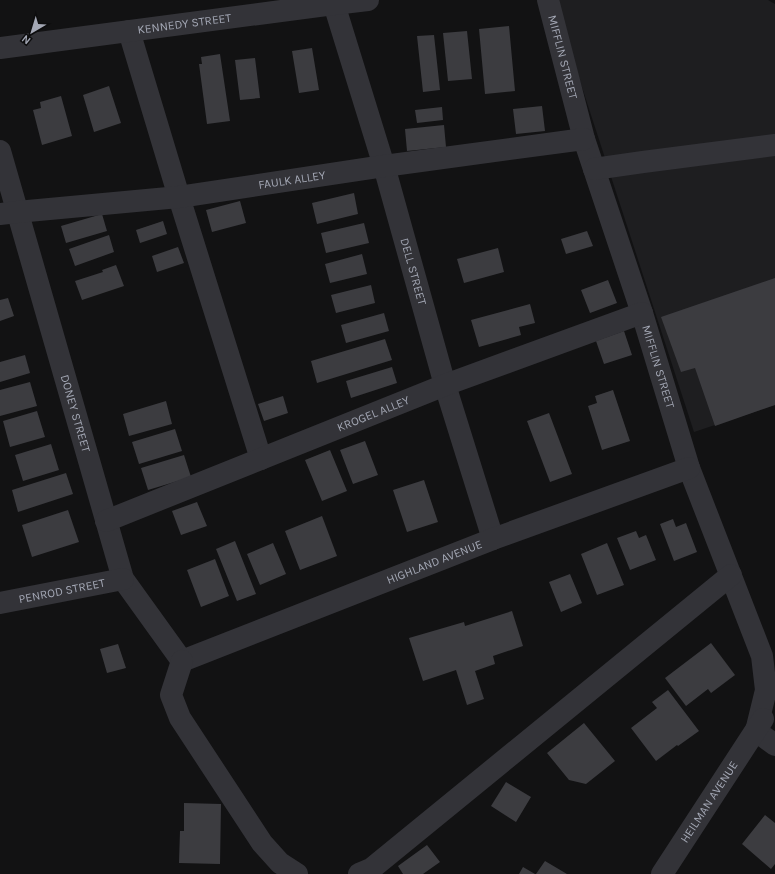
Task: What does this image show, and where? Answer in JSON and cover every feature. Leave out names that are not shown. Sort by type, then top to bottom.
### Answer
[{"type":"street","name":"KENNEDY STREET","points":[[0,48],[368,0]]},
{"type":"street","name":"MIFFLIN STREET","points":[[548,0],[584,139],[642,313],[689,468],[762,656],[766,690],[756,731]]},
{"type":"street","name":"DELL STREET","points":[[334,4],[384,166],[445,385],[493,539]]},
{"type":"street","points":[[129,31],[179,197],[262,459]]},
{"type":"street","name":"FAULK ALLEY","points":[[9,213],[179,197],[384,166],[584,139]]},
{"type":"street","points":[[594,170],[643,162],[775,145]]},
{"type":"street","name":"DONEY STREET","points":[[0,151],[9,213],[123,579],[182,661]]},
{"type":"street","name":"KROGEL ALLEY","points":[[106,521],[445,385],[642,313]]},
{"type":"street","name":"HIGHLAND AVENUE","points":[[182,661],[493,539],[689,468]]},
{"type":"street","points":[[359,874],[371,869],[731,575]]},
{"type":"street","name":"PENROD STREET","points":[[0,603],[123,579]]},
{"type":"street","points":[[182,661],[171,695],[180,718],[262,843],[280,863],[298,874]]},
{"type":"street","name":"HEILMAN AVENUE","points":[[662,874],[756,731],[775,698]]},
{"type":"street","points":[[756,731],[775,746]]},
{"type":"shaded area","points":[[768,0],[775,4],[775,405],[694,432],[554,1]]},
{"type":"building","points":[[509,26],[515,91],[485,94],[479,29]]},
{"type":"building","points":[[467,31],[472,79],[448,81],[443,33]]},
{"type":"building","points":[[434,35],[440,90],[423,92],[417,36]]},
{"type":"building","points":[[312,48],[319,90],[299,93],[292,51]]},
{"type":"building","points":[[220,54],[230,121],[207,124],[199,64],[202,64],[201,57]]},
{"type":"building","points":[[255,58],[260,98],[240,100],[235,60]]},
{"type":"building","points":[[109,86],[121,123],[94,132],[83,95]]},
{"type":"building","points":[[61,96],[72,136],[42,145],[33,110],[41,108],[40,102]]},
{"type":"building","points":[[542,106],[545,131],[516,134],[513,109]]},
{"type":"building","points":[[442,107],[443,120],[417,123],[415,110]]},
{"type":"building","points":[[444,125],[446,147],[407,151],[405,129]]},
{"type":"building","points":[[354,193],[358,214],[317,224],[312,203]]},
{"type":"building","points":[[240,201],[246,223],[212,232],[206,210]]},
{"type":"building","points":[[102,214],[107,231],[66,243],[61,226]]},
{"type":"building","points":[[163,221],[167,234],[140,243],[136,230]]},
{"type":"building","points":[[364,223],[369,243],[326,253],[321,233]]},
{"type":"building","points":[[587,231],[593,246],[566,254],[561,239]]},
{"type":"building","points":[[109,235],[114,252],[75,266],[69,249]]},
{"type":"building","points":[[178,247],[184,263],[157,272],[152,256]]},
{"type":"building","points":[[498,248],[504,272],[464,283],[457,259]]},
{"type":"building","points":[[362,254],[367,274],[330,283],[325,264]]},
{"type":"building","points":[[116,265],[124,286],[82,300],[75,281],[103,272],[102,270]]},
{"type":"building","points":[[775,278],[775,405],[715,426],[695,368],[681,372],[661,317]]},
{"type":"building","points":[[608,280],[617,303],[590,313],[581,290]]},
{"type":"building","points":[[371,285],[375,303],[336,313],[331,295]]},
{"type":"building","points":[[8,298],[14,316],[0,321],[0,300]]},
{"type":"building","points":[[530,304],[535,323],[519,327],[521,335],[479,347],[471,320]]},
{"type":"building","points":[[384,313],[389,331],[346,343],[341,325]]},
{"type":"building","points":[[624,331],[632,355],[604,364],[596,341]]},
{"type":"building","points":[[385,339],[392,360],[317,383],[311,361]]},
{"type":"building","points":[[25,355],[30,373],[0,382],[0,362]]},
{"type":"building","points":[[392,367],[397,383],[351,398],[346,381]]},
{"type":"building","points":[[30,382],[37,406],[0,416],[0,390]]},
{"type":"building","points":[[613,390],[630,441],[602,450],[588,406],[597,403],[595,396]]},
{"type":"building","points":[[283,396],[288,413],[264,421],[258,404]]},
{"type":"building","points":[[166,401],[172,424],[129,436],[123,414]]},
{"type":"building","points":[[37,411],[45,437],[10,447],[3,421]]},
{"type":"building","points":[[549,413],[572,474],[550,482],[527,421]]},
{"type":"building","points":[[175,429],[182,451],[139,464],[132,442]]},
{"type":"building","points":[[365,441],[378,475],[353,484],[340,450]]},
{"type":"building","points":[[51,444],[59,470],[23,481],[15,455]]},
{"type":"building","points":[[330,450],[347,491],[322,501],[305,460]]},
{"type":"building","points":[[184,455],[191,477],[148,490],[141,468]]},
{"type":"building","points":[[66,473],[73,494],[18,512],[12,490]]},
{"type":"building","points":[[424,480],[438,522],[407,532],[393,490]]},
{"type":"building","points":[[197,502],[207,526],[181,535],[172,511]]},
{"type":"building","points":[[68,510],[79,542],[32,557],[22,525]]},
{"type":"building","points":[[322,516],[337,556],[300,570],[285,531]]},
{"type":"building","points":[[673,519],[676,527],[686,523],[697,552],[674,561],[660,524]]},
{"type":"building","points":[[636,531],[639,538],[646,535],[656,560],[630,570],[617,538]]},
{"type":"building","points":[[235,541],[256,594],[237,601],[216,549]]},
{"type":"building","points":[[273,543],[286,574],[260,585],[247,554]]},
{"type":"building","points":[[607,543],[624,585],[597,595],[581,554]]},
{"type":"building","points":[[215,559],[229,596],[201,607],[187,570]]},
{"type":"building","points":[[570,574],[582,603],[561,612],[549,582]]},
{"type":"building","points":[[512,611],[523,646],[493,656],[495,664],[475,671],[484,699],[467,705],[456,670],[423,681],[409,638],[464,622],[465,626]]},
{"type":"building","points":[[711,643],[735,675],[711,693],[708,689],[686,706],[665,678]]},
{"type":"building","points":[[118,644],[126,668],[107,673],[100,649]]},
{"type":"building","points":[[668,690],[699,731],[656,761],[631,728],[657,708],[652,702]]},
{"type":"building","points":[[584,723],[615,761],[586,784],[569,780],[547,753]]},
{"type":"building","points":[[506,782],[531,797],[516,822],[491,806]]},
{"type":"building","points":[[184,803],[221,804],[220,864],[179,863],[180,831],[184,831]]},
{"type":"building","points":[[765,815],[775,823],[775,864],[771,869],[742,844]]},
{"type":"building","points":[[427,845],[440,862],[423,874],[403,874],[398,866]]},
{"type":"building","points":[[545,861],[567,874],[536,874]]},
{"type":"building","points":[[523,867],[535,874],[519,874]]}]
